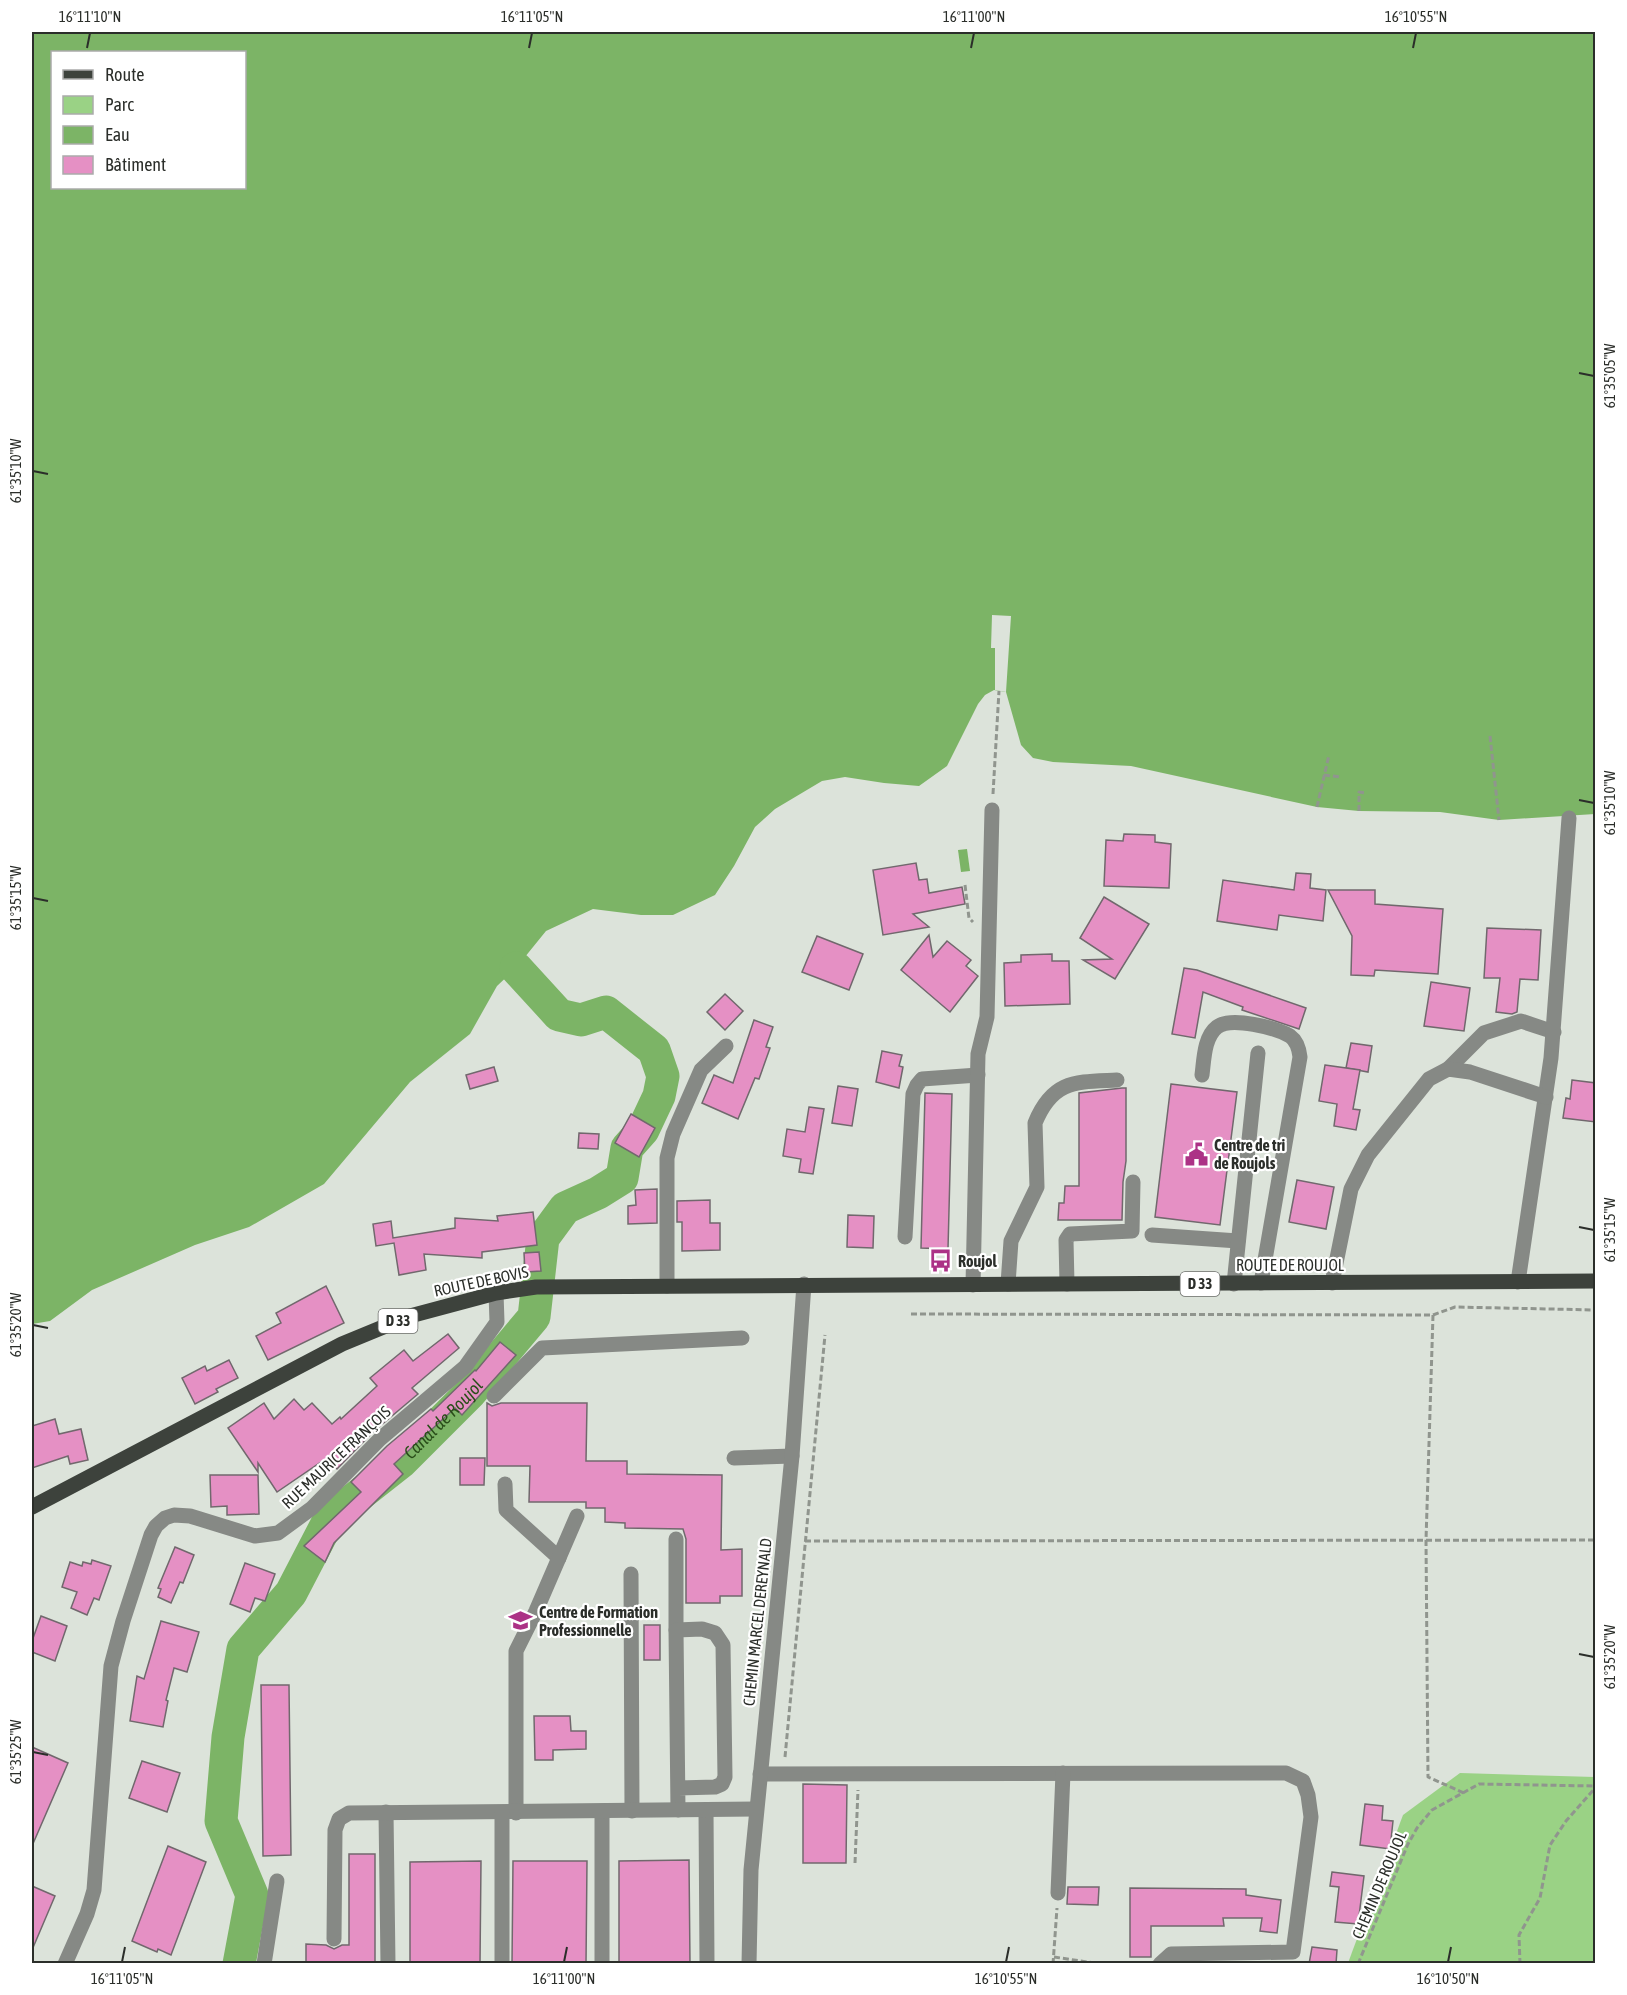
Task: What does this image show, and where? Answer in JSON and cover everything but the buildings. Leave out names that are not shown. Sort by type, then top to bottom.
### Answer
[{"type":"main road","name":"ROUTE DE ROUJOL","points":[[804,1284],[1596,1281]]},
{"type":"main road","name":"ROUTE DE BOVIS","points":[[32,1507],[342,1344],[410,1316],[496,1293],[536,1287],[804,1284]]},
{"type":"street","points":[[973,1285],[978,1054],[987,1017],[992,810]]},
{"type":"street","points":[[1518,1282],[1554,1032],[1569,818]]},
{"type":"street","points":[[1202,1075],[1205,1050],[1210,1035],[1218,1026],[1230,1021],[1273,1029],[1291,1037],[1299,1046],[1300,1057],[1261,1283]]},
{"type":"street","points":[[1332,1283],[1351,1189],[1368,1155],[1429,1079],[1448,1070],[1484,1034],[1521,1021],[1554,1032]]},
{"type":"street","points":[[667,1286],[667,1158],[673,1134],[701,1070],[726,1046]]},
{"type":"street","points":[[1234,1284],[1258,1053]]},
{"type":"street","points":[[1448,1070],[1470,1072],[1546,1097]]},
{"type":"street","points":[[905,1237],[913,1094],[917,1085],[922,1078],[978,1075]]},
{"type":"street","points":[[1008,1284],[1011,1241],[1037,1186],[1035,1123],[1039,1114],[1053,1094],[1066,1085],[1117,1080]]},
{"type":"street","points":[[1067,1284],[1066,1240],[1070,1234],[1132,1231],[1133,1182]]},
{"type":"street","points":[[1152,1235],[1238,1241]]},
{"type":"street","name":"CHEMIN MARCEL DEREYNALD","points":[[749,1964],[751,1870],[792,1456],[804,1284]]},
{"type":"street","name":"RUE MAURICE FRANÇOIS","points":[[65,1964],[87,1914],[94,1890],[111,1666],[123,1621],[156,1526],[165,1518],[174,1515],[190,1516],[255,1536],[278,1533],[312,1508],[380,1439],[465,1367],[497,1322],[496,1293]]},
{"type":"street","points":[[494,1396],[542,1348],[742,1338]]},
{"type":"street","points":[[734,1458],[792,1456]]},
{"type":"street","points":[[505,1485],[506,1510],[559,1558]]},
{"type":"street","points":[[502,1964],[516,1652],[577,1516]]},
{"type":"street","points":[[676,1539],[678,1810]]},
{"type":"street","points":[[631,1574],[632,1811]]},
{"type":"street","points":[[676,1630],[709,1630],[715,1633],[723,1645],[725,1766],[725,1777],[722,1784],[715,1787],[678,1788]]},
{"type":"street","points":[[1058,1893],[1063,1773]]},
{"type":"street","points":[[760,1774],[1286,1773],[1302,1781],[1308,1795],[1311,1817],[1293,1958],[1171,1954],[1160,1964]]},
{"type":"street","points":[[334,1939],[335,1830],[339,1819],[349,1813],[756,1809]]},
{"type":"street","points":[[706,1810],[707,1964]]},
{"type":"street","points":[[602,1811],[602,1964]]},
{"type":"street","points":[[386,1812],[388,1964]]},
{"type":"street","points":[[264,1964],[277,1881]]},
{"type":"path","points":[[992,810],[999,691]]},
{"type":"path","points":[[1490,736],[1499,820]]},
{"type":"path","points":[[1317,807],[1329,755]]},
{"type":"path","points":[[1324,776],[1341,777]]},
{"type":"path","points":[[1359,811],[1359,792],[1366,793]]},
{"type":"path","points":[[911,1314],[1433,1315],[1455,1307],[1596,1310]]},
{"type":"path","points":[[1433,1315],[1426,1540],[1428,1777],[1464,1793]]},
{"type":"path","points":[[783,1774],[825,1335]]},
{"type":"path","points":[[805,1541],[1596,1540]]},
{"type":"path","points":[[855,1863],[858,1774]]},
{"type":"path","name":"CHEMIN DE ROUJOL","points":[[1359,1964],[1408,1844],[1417,1828],[1432,1810],[1479,1784],[1596,1787]]},
{"type":"path","points":[[1520,1964],[1519,1935],[1540,1898],[1550,1845],[1566,1821],[1596,1787]]},
{"type":"path","points":[[1053,1964],[1058,1893]]},
{"type":"path","points":[[1054,1957],[1101,1964]]},
{"type":"green space","points":[[1460,1773],[1595,1777],[1595,1963],[1348,1963],[1403,1815]]},
{"type":"water","points":[[32,32],[1595,32],[1595,814],[1499,820],[1440,812],[1359,811],[1317,807],[1131,766],[1053,762],[1033,758],[1021,745],[1006,692],[994,690],[985,695],[978,704],[947,766],[919,786],[845,777],[822,781],[775,809],[755,827],[715,895],[673,915],[641,915],[593,909],[546,931],[516,968],[497,986],[470,1034],[410,1082],[324,1184],[249,1227],[195,1245],[92,1290],[50,1321],[32,1324]]},
{"type":"water","points":[[967,849],[970,871],[961,872],[958,850]]},
{"type":"pier","points":[[992,615],[1011,616],[1006,692],[995,690],[995,648],[991,648]]},
{"type":"waterway","name":"Canal de Roujol","points":[[239,1964],[252,1895],[221,1821],[228,1737],[243,1649],[291,1593],[330,1518],[401,1462],[471,1392],[534,1317],[543,1238],[565,1208],[598,1193],[622,1178],[627,1148],[643,1130],[659,1096],[663,1076],[654,1050],[606,1012],[581,1020],[559,1015],[516,968]]},
{"type":"place","name":"Centre de tri de Roujols","points":[[1196,1154]]},
{"type":"place","name":"Roujol","points":[[940,1261]]},
{"type":"place","name":"Centre de Formation Professionnelle","points":[[521,1621]]}]
